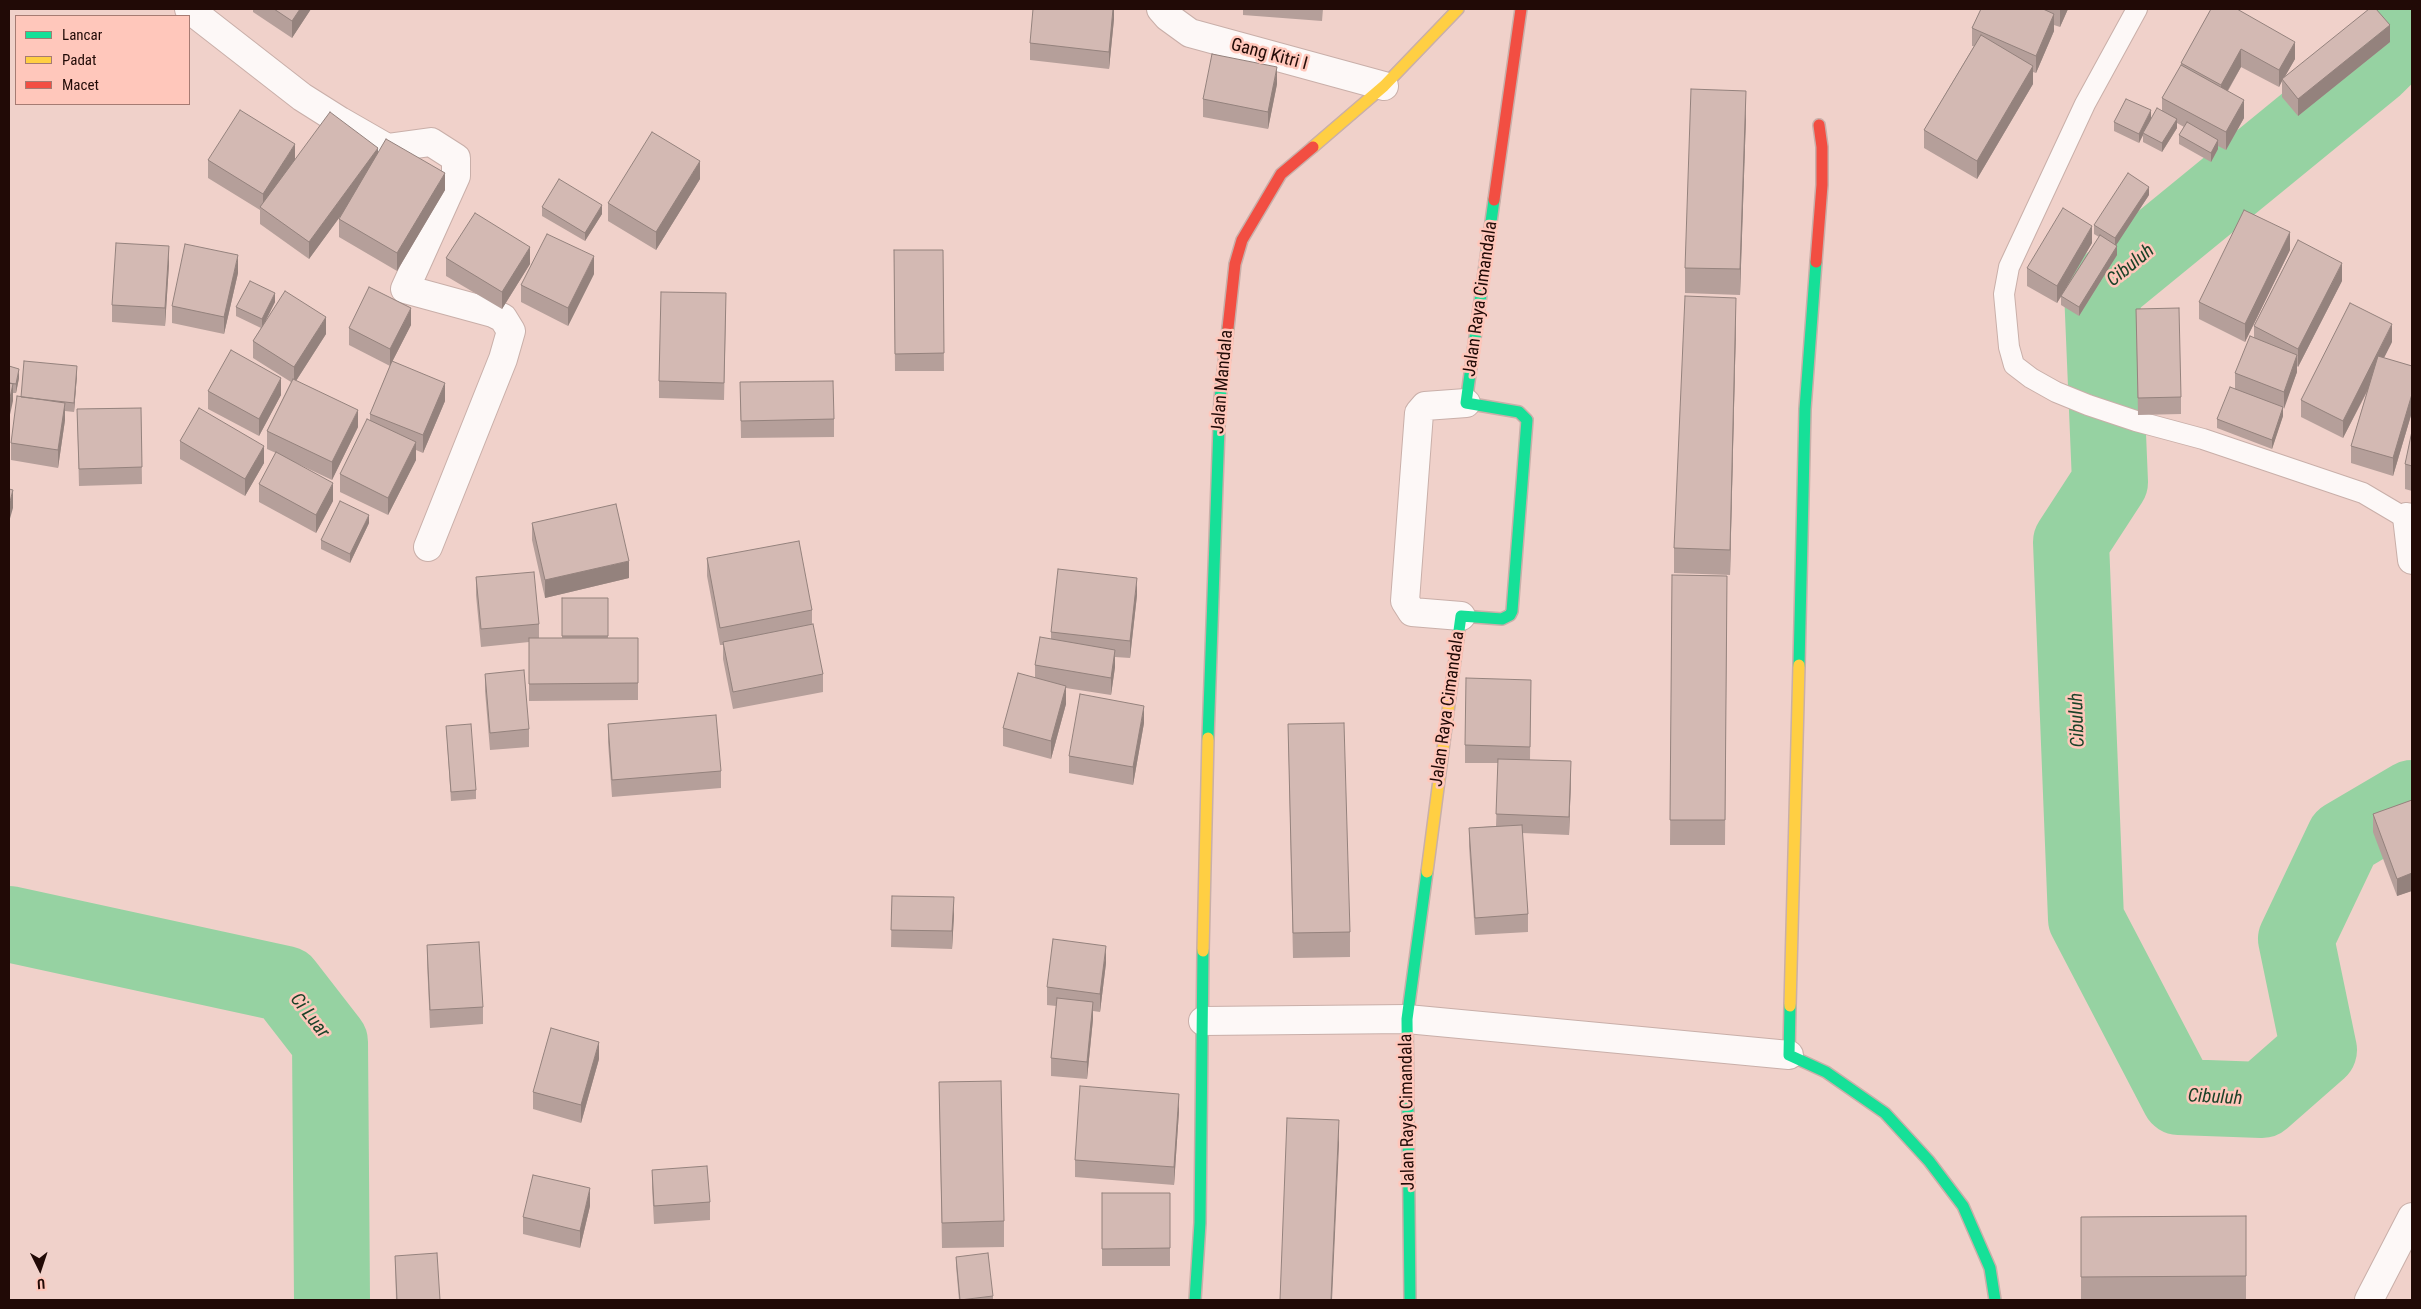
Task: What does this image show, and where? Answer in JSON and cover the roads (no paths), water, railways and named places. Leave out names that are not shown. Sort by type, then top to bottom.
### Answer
[{"type":"street","points":[[189,9],[302,97],[387,148],[431,142],[456,158],[456,176],[405,289],[493,313],[503,318],[511,331],[503,359],[428,548]]},
{"type":"street","name":"Gang Kitri I","points":[[1161,9],[1168,17],[1190,33],[1384,86]]},
{"type":"street","name":"Jalan Mandala","points":[[1203,1021],[1204,845],[1220,399],[1235,264],[1242,240],[1281,174],[1384,86],[1458,9]]},
{"type":"street","name":"Jalan Raya Cimandala","points":[[1410,1300],[1407,1019],[1461,616],[1502,619],[1510,615],[1512,611],[1527,427],[1524,415],[1519,412],[1466,403],[1521,9]]},
{"type":"street","points":[[1790,1055],[1805,409],[1822,184],[1820,125]]},
{"type":"street","points":[[1461,616],[1412,612],[1405,601],[1419,413],[1425,406],[1466,403]]},
{"type":"street","points":[[2410,520],[2412,560]]},
{"type":"street","points":[[1195,1300],[1200,1223],[1203,1021],[1407,1019],[1790,1055],[1826,1072],[1885,1113],[1928,1161],[1963,1206],[1990,1268],[1995,1300]]},
{"type":"street","points":[[2368,1300],[2412,1217]]},
{"type":"lane","points":[[2136,9],[2085,104],[2009,267],[2004,294],[2009,347],[2014,365],[2031,378],[2056,392],[2088,405],[2136,421],[2203,439],[2364,493],[2410,520]]},
{"type":"waterway","name":"Cibuluh","points":[[2412,11],[2397,45],[2376,66],[2102,290],[2110,482],[2071,542],[2086,919],[2179,1097],[2262,1100],[2319,1050],[2296,939],[2344,838],[2412,798]]},
{"type":"waterway","name":"Ci Luar","points":[[9,924],[285,984],[330,1042],[332,1300]]}]
